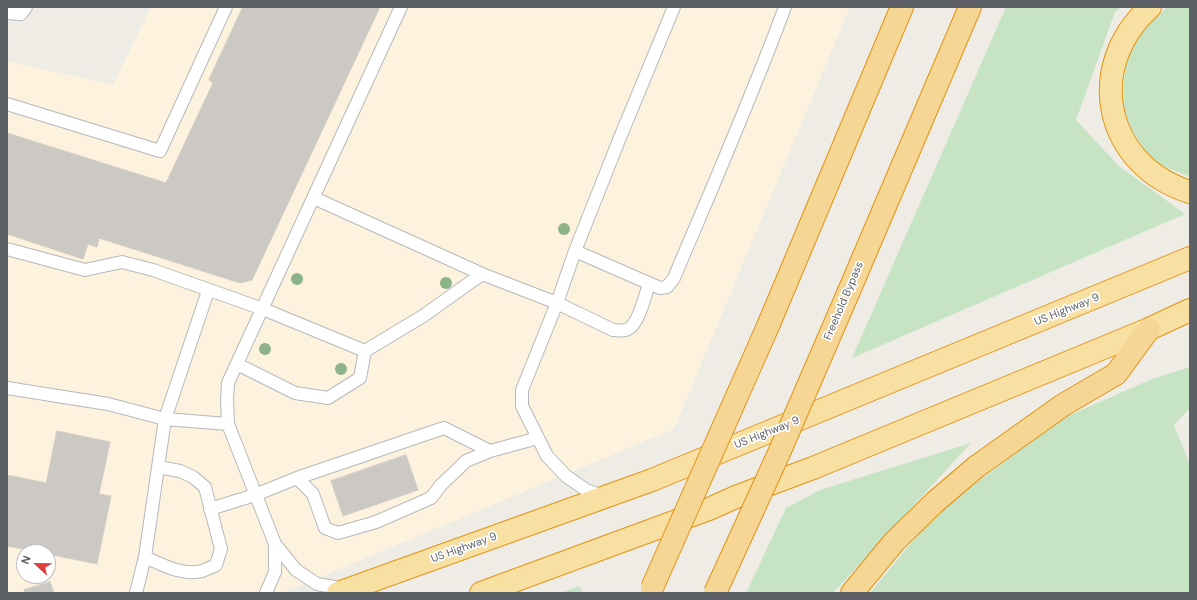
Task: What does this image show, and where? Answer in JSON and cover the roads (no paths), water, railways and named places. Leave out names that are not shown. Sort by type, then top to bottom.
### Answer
[{"type":"highway","points":[[650,590],[768,326],[902,7]]},
{"type":"highway","name":"Freehold Bypass","points":[[715,593],[782,446],[970,7]]},
{"type":"highway","points":[[1150,7],[1142,14],[1127,34],[1117,54],[1112,72],[1110,91],[1113,112],[1122,139],[1138,160],[1154,174],[1175,187],[1190,192]]},
{"type":"highway","name":"US Highway 9","points":[[343,591],[652,480],[1190,258]]},
{"type":"highway","points":[[481,593],[813,468],[1190,311]]},
{"type":"highway","points":[[852,593],[894,542],[934,502],[982,462],[1063,405],[1116,374],[1149,329]]},
{"type":"lane","points":[[7,13],[21,14],[26,7]]},
{"type":"lane","points":[[7,104],[160,152],[226,7]]},
{"type":"lane","points":[[343,591],[317,584],[296,570],[275,544],[228,424],[228,383],[401,7]]},
{"type":"lane","points":[[604,497],[586,490],[566,476],[547,456],[522,406],[522,390],[557,303],[575,251],[674,7]]},
{"type":"lane","points":[[575,251],[649,284],[660,288],[667,287],[674,278],[785,7]]},
{"type":"lane","points":[[314,198],[482,274],[557,303],[613,330],[621,331],[630,329],[636,322],[649,284]]},
{"type":"lane","points":[[7,248],[85,270],[122,262],[153,270],[208,291],[263,309],[365,351]]},
{"type":"lane","points":[[237,364],[295,393],[328,398],[360,378],[365,351],[423,316],[482,274]]},
{"type":"lane","points":[[136,593],[145,557],[164,419],[208,291]]},
{"type":"lane","points":[[7,388],[108,404],[164,419],[228,424]]},
{"type":"lane","points":[[210,509],[255,495],[297,478],[444,428],[490,450]]},
{"type":"lane","points":[[297,478],[313,494],[325,528],[338,533],[376,522],[431,498],[441,485],[466,461],[490,450],[538,438]]},
{"type":"lane","points":[[145,557],[171,568],[186,572],[201,571],[216,565],[221,549],[205,487],[193,477],[180,471],[158,467]]},
{"type":"lane","points":[[266,593],[274,572],[275,544]]}]
